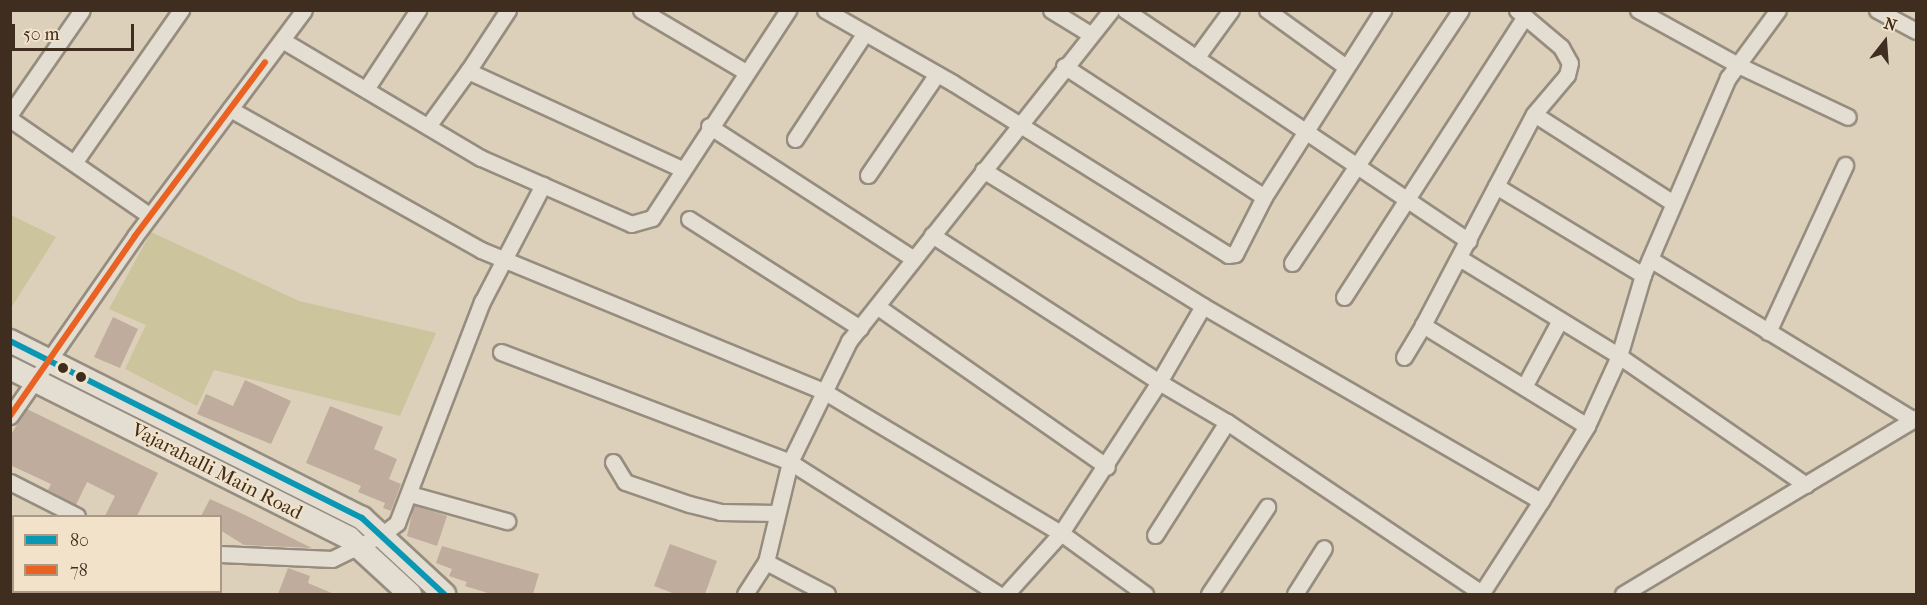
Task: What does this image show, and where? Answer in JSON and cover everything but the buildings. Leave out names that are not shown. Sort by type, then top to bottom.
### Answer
[{"type":"main road","name":"Vajarahalli Main Road","points":[[10,340],[362,518],[383,534],[444,594]]},
{"type":"main road","name":"Vajarahalli Main Road","points":[[10,368],[359,546],[410,594]]},
{"type":"street","points":[[10,114],[82,10]]},
{"type":"street","points":[[74,163],[182,10]]},
{"type":"street","points":[[10,416],[33,379],[51,361],[150,216],[304,10]]},
{"type":"street","points":[[366,89],[418,10]]},
{"type":"street","points":[[428,126],[508,10]]},
{"type":"street","points":[[641,10],[746,72]]},
{"type":"street","points":[[282,40],[428,126],[543,185],[631,224],[652,218],[710,126],[788,10]]},
{"type":"street","points":[[825,10],[1019,123],[1228,255],[1234,254],[1264,197],[1383,10]]},
{"type":"street","points":[[1052,10],[1090,34]]},
{"type":"street","points":[[746,594],[766,562],[790,462],[849,341],[878,307],[1064,66],[1111,10]]},
{"type":"street","points":[[1125,10],[1468,241]]},
{"type":"street","points":[[1196,58],[1232,10]]},
{"type":"street","points":[[1267,10],[1346,67]]},
{"type":"street","points":[[1292,263],[1355,165],[1461,10]]},
{"type":"street","points":[[1638,10],[1740,66],[1848,117]]},
{"type":"street","points":[[932,235],[1159,382],[1227,422],[1481,594],[1587,426],[1618,356],[1643,276],[1728,78],[1740,66],[1778,10]]},
{"type":"street","points":[[1877,10],[1917,31]]},
{"type":"street","points":[[1344,297],[1521,13],[1561,47],[1570,63],[1567,75],[1534,114],[1468,241],[1461,259],[1404,357]]},
{"type":"street","points":[[795,139],[865,33]]},
{"type":"street","points":[[1064,66],[1264,197]]},
{"type":"street","points":[[468,71],[682,169]]},
{"type":"street","points":[[868,175],[937,74]]},
{"type":"street","points":[[230,109],[502,259],[825,392],[1061,533],[1145,594]]},
{"type":"street","points":[[1534,114],[1673,203]]},
{"type":"street","points":[[10,119],[150,216]]},
{"type":"street","points":[[710,126],[914,259]]},
{"type":"street","points":[[1768,332],[1845,165]]},
{"type":"street","points":[[983,170],[1203,306],[1541,501]]},
{"type":"street","points":[[222,558],[332,559],[383,534],[397,523],[410,494],[438,408],[502,259],[543,185]]},
{"type":"street","points":[[1496,186],[1643,276]]},
{"type":"street","points":[[689,219],[860,328]]},
{"type":"street","points":[[1461,259],[1618,356],[1806,485]]},
{"type":"street","points":[[1623,594],[1915,419],[1650,259]]},
{"type":"street","points":[[1006,594],[1061,533],[1107,467],[1203,306]]},
{"type":"street","points":[[878,307],[1107,467]]},
{"type":"street","points":[[1524,387],[1560,320]]},
{"type":"street","points":[[1423,325],[1587,426]]},
{"type":"street","points":[[501,352],[790,462],[998,594]]},
{"type":"street","points":[[1155,535],[1227,422]]},
{"type":"street","points":[[613,462],[625,482],[689,504],[720,512],[777,513]]},
{"type":"street","points":[[10,483],[46,510],[72,515]]},
{"type":"street","points":[[410,494],[507,521]]},
{"type":"street","points":[[1209,594],[1267,507]]},
{"type":"street","points":[[1295,594],[1324,549]]},
{"type":"street","points":[[766,562],[827,594]]},
{"type":"shaded area","points":[[11,215],[56,237],[11,308]]},
{"type":"shaded area","points":[[151,232],[299,301],[436,333],[400,416],[214,370],[197,406],[125,369],[146,325],[109,309]]},
{"type":"transit line","name":"78","points":[[10,416],[135,236],[265,62]]},
{"type":"transit line","name":"80","points":[[10,341],[362,518],[444,594]]}]
